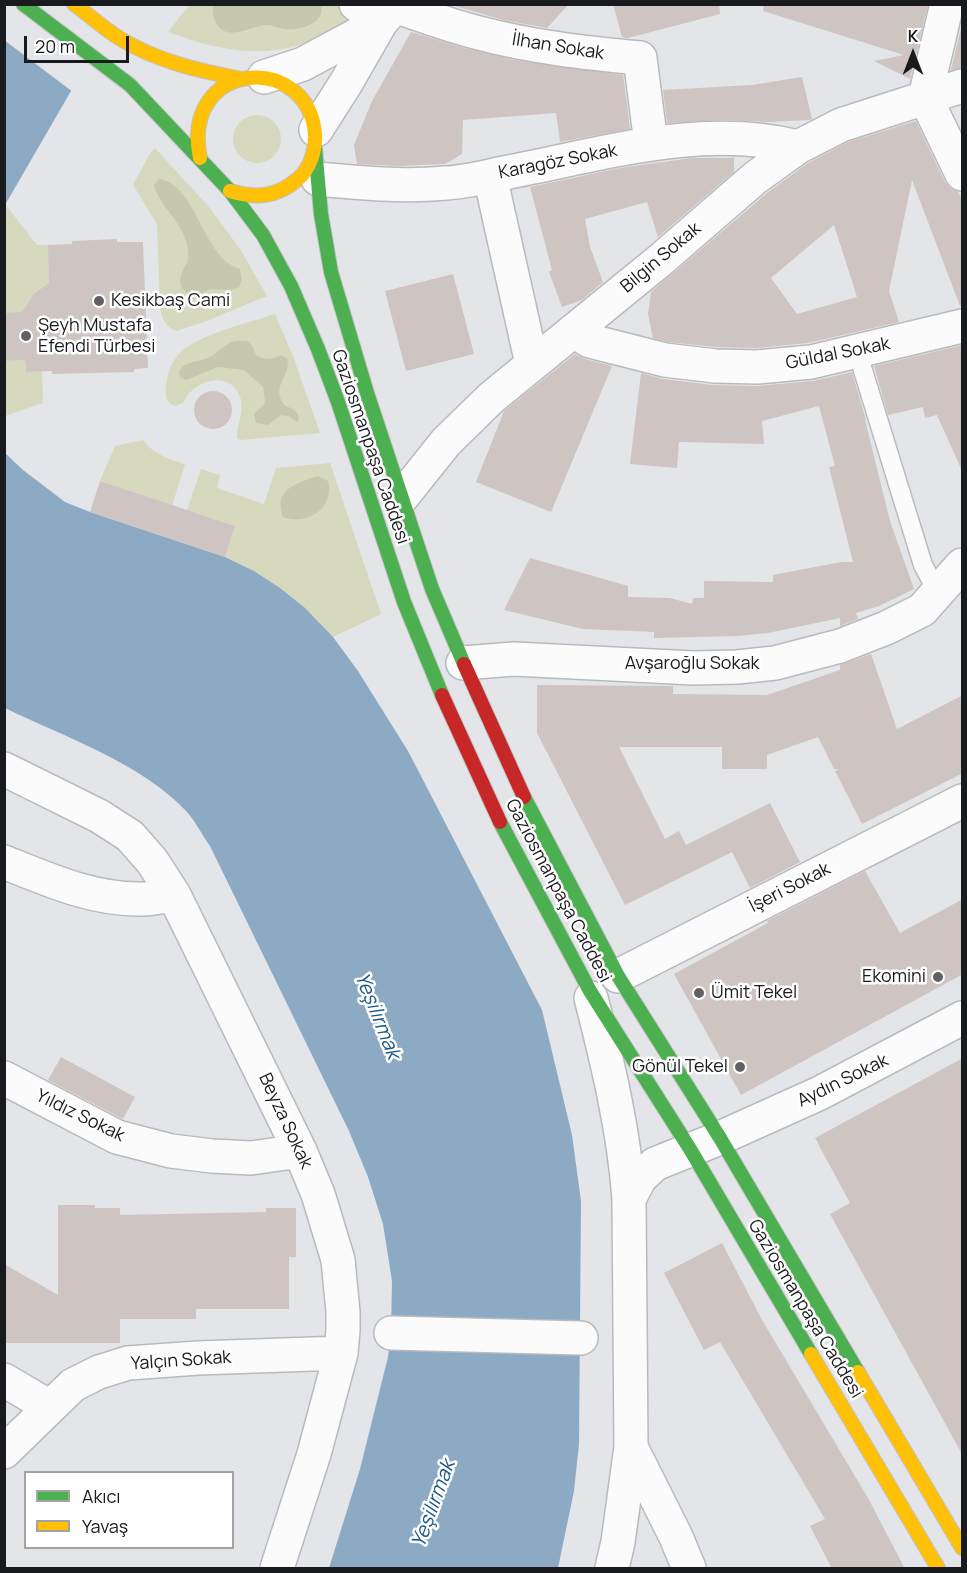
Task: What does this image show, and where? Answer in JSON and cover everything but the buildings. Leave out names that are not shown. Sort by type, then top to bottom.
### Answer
[{"type":"main road","points":[[23,4],[130,85],[230,191],[248,196],[266,196],[283,190],[298,180],[316,152],[312,114],[305,100],[293,89],[280,82],[192,69],[150,53],[119,38],[74,4]]},
{"type":"main road","points":[[200,158],[196,142],[197,125],[203,109],[213,95],[226,85],[253,78]]},
{"type":"main road","name":"Gaziosmanpaşa Caddesi","points":[[316,152],[321,214],[331,272],[367,393],[432,589],[519,788],[618,976],[720,1138],[963,1548]]},
{"type":"main road","name":"Gaziosmanpaşa Caddesi","points":[[230,191],[263,235],[291,286],[338,402],[404,602],[433,676],[491,804],[590,991],[690,1149],[938,1569]]},
{"type":"street","points":[[947,4],[925,97],[963,174]]},
{"type":"street","points":[[253,78],[303,64],[382,9]]},
{"type":"street","points":[[316,152],[382,9]]},
{"type":"street","name":"İlhan Sokak","points":[[382,9],[531,45],[640,58],[651,144]]},
{"type":"street","name":"Bilgin Sokak","points":[[402,497],[446,442],[491,398],[658,262],[755,178],[798,147],[841,125],[963,86]]},
{"type":"street","name":"Karagöz Sokak","points":[[316,152],[412,185],[447,183],[489,176],[651,144],[717,138],[747,138],[771,140],[798,147]]},
{"type":"street","points":[[489,176],[532,364]]},
{"type":"street","name":"Güldal Sokak","points":[[573,331],[590,340],[626,351],[665,360],[715,366],[796,364],[963,326]]},
{"type":"street","name":"Avşaroğlu Sokak","points":[[463,663],[514,659],[693,668],[775,663],[840,646],[886,628],[922,610],[963,565]]},
{"type":"street","name":"Beyza Sokak","points":[[4,769],[99,816],[130,836],[152,861],[174,895],[300,1151],[318,1194],[338,1260],[343,1312],[341,1353],[314,1454],[277,1569]]},
{"type":"street","name":"İşeri Sokak","points":[[618,976],[963,801]]},
{"type":"street","points":[[4,862],[54,882],[87,892],[118,898],[143,899],[174,895]]},
{"type":"street","points":[[590,991],[620,1126],[627,1168],[629,1199],[631,1447],[612,1569]]},
{"type":"street","name":"Aydın Sokak","points":[[629,1199],[640,1178],[655,1164],[720,1138],[820,1093],[962,1021]]},
{"type":"street","name":"Yıldız Sokak","points":[[4,1078],[117,1137],[171,1151],[250,1158],[300,1151]]},
{"type":"street","points":[[391,1333],[581,1338]]},
{"type":"street","name":"Yalçın Sokak","points":[[4,1452],[73,1385],[99,1372],[128,1363],[341,1353]]},
{"type":"street","points":[[4,1380],[50,1407]]},
{"type":"street","points":[[631,1447],[676,1537],[689,1569]]},
{"type":"lane","points":[[857,351],[923,565],[938,593]]},
{"type":"green space","points":[[356,4],[363,11],[339,27],[292,47],[269,51],[221,48],[168,32],[189,5]]},
{"type":"green space","points":[[213,5],[321,5],[321,14],[310,25],[299,29],[262,25],[234,33],[221,29],[216,23]]},
{"type":"green space","points":[[252,115],[262,115],[274,122],[281,134],[281,144],[274,156],[262,163],[252,163],[237,152],[233,144],[233,134],[244,119]]},
{"type":"green space","points":[[155,148],[209,207],[240,249],[267,296],[176,331],[163,319],[160,307],[157,224],[133,185]]},
{"type":"green space","points":[[159,179],[172,184],[182,194],[217,251],[227,262],[240,269],[242,279],[239,287],[230,290],[210,289],[196,296],[182,288],[180,282],[188,260],[187,245],[179,226],[157,193],[154,185]]},
{"type":"green space","points":[[5,204],[37,245],[48,245],[53,314],[5,313]]},
{"type":"green space","points":[[275,314],[293,356],[320,433],[240,440],[237,438],[237,433],[242,410],[241,400],[237,390],[222,381],[213,380],[204,383],[188,394],[183,403],[175,406],[168,401],[166,382],[173,362],[183,350],[216,333]]},
{"type":"green space","points":[[236,341],[248,341],[256,355],[262,358],[271,359],[281,355],[287,358],[287,371],[279,392],[284,405],[297,414],[299,419],[297,422],[288,416],[281,415],[268,425],[256,423],[254,414],[264,405],[265,401],[263,387],[244,370],[218,367],[186,380],[180,378],[179,372],[184,365],[208,358]]},
{"type":"green space","points":[[25,360],[26,372],[42,371],[43,403],[5,416],[4,361]]},
{"type":"green space","points":[[143,440],[157,453],[185,464],[172,506],[100,481],[115,446]]},
{"type":"green space","points":[[330,463],[381,614],[333,637],[308,612],[283,592],[225,557],[235,526],[187,510],[201,469],[220,475],[217,488],[264,504],[276,468]]},
{"type":"green space","points":[[318,476],[328,481],[329,491],[323,507],[310,517],[292,519],[283,517],[281,500],[284,494],[302,481]]},
{"type":"water","points":[[5,5],[138,5],[71,91],[5,205]]},
{"type":"water","name":"Yeşilırmak","points":[[4,452],[23,470],[65,502],[225,557],[254,571],[305,608],[333,637],[358,671],[408,751],[542,1010],[572,1135],[581,1201],[579,1444],[574,1491],[558,1568],[329,1568],[360,1469],[388,1357],[392,1281],[383,1224],[368,1177],[349,1131],[210,846],[193,820],[169,795],[125,765],[5,708]]},
{"type":"pier","points":[[141,4],[73,92],[4,40],[5,5]]},
{"type":"traffic: fast","points":[[23,4],[130,85],[230,191],[263,235],[291,286],[318,349],[338,402],[404,602],[442,695]]},
{"type":"traffic: fast","points":[[315,148],[321,214],[331,272],[367,393],[432,589],[464,664]]},
{"type":"traffic: fast","points":[[524,797],[618,976],[720,1138],[858,1372]]},
{"type":"traffic: fast","points":[[500,822],[590,991],[690,1149],[811,1354]]},
{"type":"traffic: slow","points":[[74,4],[113,34],[148,53],[194,69],[242,79]]},
{"type":"traffic: slow","points":[[200,158],[199,125],[209,101],[226,85],[247,78],[270,79],[291,89],[307,107],[315,134],[309,165],[298,179],[274,193],[249,195],[230,191]]},
{"type":"traffic: slow","points":[[811,1354],[938,1568]]},
{"type":"traffic: slow","points":[[858,1372],[962,1548]]},
{"type":"traffic: jam","points":[[464,664],[524,797]]},
{"type":"traffic: jam","points":[[442,695],[500,822]]},
{"type":"place","name":"Kesikbaş Cami","points":[[99,301]]},
{"type":"place","name":"Şeyh Mustafa Efendi Türbesi","points":[[26,336]]},
{"type":"place","name":"Ekomini","points":[[938,977]]},
{"type":"place","name":"Ümit Tekel","points":[[699,993]]},
{"type":"place","name":"Gönül Tekel","points":[[740,1067]]}]
